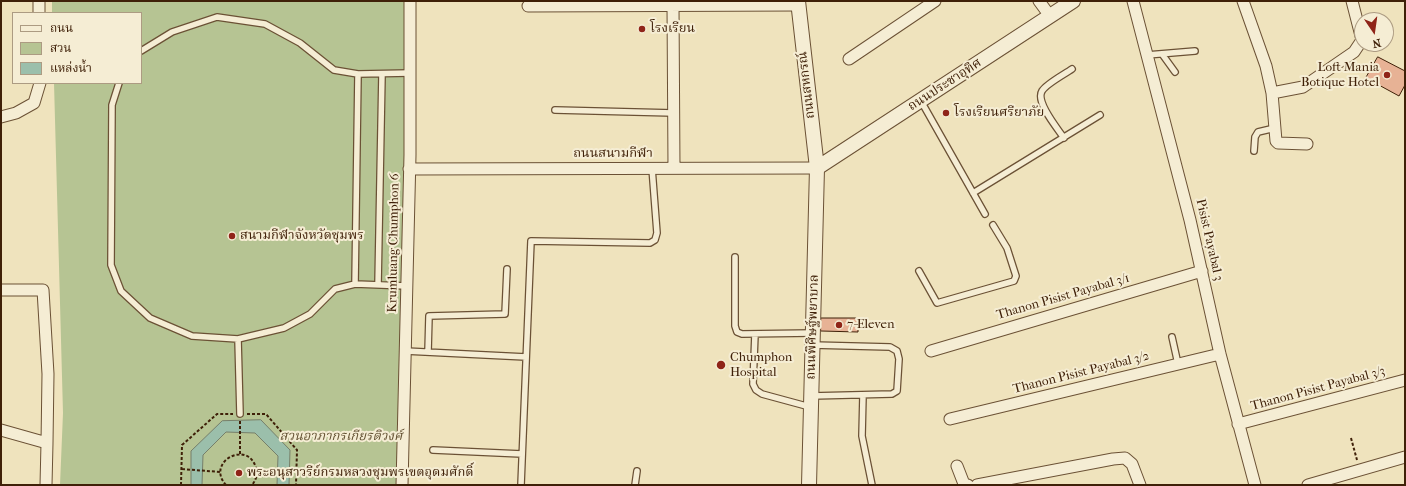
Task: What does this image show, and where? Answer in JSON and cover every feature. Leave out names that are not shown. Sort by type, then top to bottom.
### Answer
[{"type":"street","points":[[39,1],[39,12]]},
{"type":"street","name":"Krumluang Chumphon 6","points":[[402,485],[406,352],[410,1]]},
{"type":"street","points":[[849,59],[935,1]]},
{"type":"street","points":[[1039,1],[1050,16]]},
{"type":"street","name":"ถนนประชาอุทิศ","points":[[817,168],[1072,1]]},
{"type":"street","name":"Pisist Payabal 3","points":[[1133,1],[1202,271],[1220,354],[1255,485]]},
{"type":"street","points":[[1243,1],[1266,66],[1272,92],[1275,138],[1278,143],[1307,144]]},
{"type":"street","points":[[1352,1],[1355,12]]},
{"type":"street","points":[[528,6],[673,6],[798,3]]},
{"type":"street","name":"ถนนสหกรณ์","points":[[798,3],[817,168]]},
{"type":"street","points":[[673,6],[674,168]]},
{"type":"street","points":[[1272,92],[1303,87],[1354,52]]},
{"type":"street","points":[[1,117],[16,114],[34,103],[40,84]]},
{"type":"street","name":"ถนนสนามกีฬา","points":[[409,169],[817,168]]},
{"type":"street","name":"ถนนพิศิษฐ์พยาบาล","points":[[808,485],[817,168]]},
{"type":"street","name":"Thanon Pisist Payabal 3/1","points":[[931,350],[1202,271]]},
{"type":"street","points":[[1,290],[43,290],[48,374],[46,485]]},
{"type":"street","name":"Thanon Pisist Payabal 3/2","points":[[950,419],[1220,354]]},
{"type":"street","name":"Thanon Pisist Payabal 3/3","points":[[1238,424],[1405,380]]},
{"type":"street","points":[[1,430],[47,443]]},
{"type":"street","points":[[1308,485],[1405,457]]},
{"type":"street","points":[[977,485],[1125,458],[1132,464],[1140,485]]},
{"type":"street","points":[[956,466],[964,484],[968,485]]},
{"type":"lane","points":[[142,50],[172,32],[217,17],[265,24],[300,44],[334,70],[358,74],[410,74]]},
{"type":"lane","points":[[1147,55],[1195,51]]},
{"type":"lane","points":[[1162,54],[1175,72]]},
{"type":"lane","points":[[1064,138],[1042,106],[1040,99],[1042,91],[1072,68]]},
{"type":"lane","points":[[355,284],[358,74]]},
{"type":"lane","points":[[378,285],[382,74]]},
{"type":"lane","points":[[119,84],[112,105],[111,265],[121,291],[150,318],[192,336],[238,339],[284,328],[310,314],[335,290],[355,284],[407,286]]},
{"type":"lane","points":[[920,101],[985,214]]},
{"type":"lane","points":[[555,110],[674,113]]},
{"type":"lane","points":[[973,193],[1100,115]]},
{"type":"lane","points":[[1254,151],[1255,137],[1258,132],[1275,128]]},
{"type":"lane","points":[[521,485],[531,241],[650,243],[655,240],[657,233],[652,168]]},
{"type":"lane","points":[[919,271],[937,303],[1014,281],[1016,276],[1007,248],[993,225]]},
{"type":"lane","points":[[735,257],[735,326],[737,332],[890,346],[897,351],[899,359],[897,391],[892,394],[863,394],[811,402],[762,394],[756,390],[754,384],[755,334]]},
{"type":"lane","points":[[428,352],[429,316],[505,314],[507,269]]},
{"type":"lane","points":[[1172,337],[1178,364]]},
{"type":"lane","points":[[238,339],[240,414]]},
{"type":"lane","points":[[406,352],[526,357]]},
{"type":"lane","points":[[863,394],[862,436],[872,485]]},
{"type":"lane","points":[[433,450],[522,454]]},
{"type":"lane","points":[[635,485],[637,472]]},
{"type":"path","points":[[181,485],[182,445],[217,414],[266,414],[297,450],[296,485]]},
{"type":"path","points":[[240,414],[240,454]]},
{"type":"path","points":[[1351,438],[1359,470]]},
{"type":"path","points":[[226,485],[220,472],[224,461],[229,457],[240,454],[251,459],[257,470],[255,481],[252,485]]},
{"type":"path","points":[[181,469],[220,472]]},
{"type":"path","points":[[257,470],[296,471]]},
{"type":"green space","name":"สนามกีฬาจังหวัดชุมพร","points":[[52,1],[409,1],[402,485],[60,485],[63,413],[54,84],[142,84],[142,12],[52,12]]},
{"type":"water","points":[[261,420],[290,450],[289,485],[277,485],[278,456],[255,433],[226,432],[203,455],[202,485],[191,485],[191,451],[222,421]]},
{"type":"building","name":"Loft Mania Botique Hotel","points":[[1378,57],[1405,71],[1405,85],[1399,96],[1366,78]]},
{"type":"building","name":"7-Eleven","points":[[821,318],[858,318],[858,332],[821,331]]},
{"type":"place","name":"โรงเรียน","points":[[642,29]]},
{"type":"place","name":"Loft Mania Botique Hotel","points":[[1387,75]]},
{"type":"place","name":"โรงเรียนศรียาภัย","points":[[946,113]]},
{"type":"place","name":"สนามกีฬาจังหวัดชุมพร","points":[[232,236]]},
{"type":"place","name":"7-Eleven","points":[[839,325]]},
{"type":"place","name":"Chumphon Hospital","points":[[721,365]]},
{"type":"place","name":"พระอนุสาวรีย์กรมหลวงชุมพรเขตอุดมศักดิ์","points":[[239,473]]},
{"type":"park label","name":"สวนอาภากรเกียรติวงศ์","points":[[341,437]]}]
